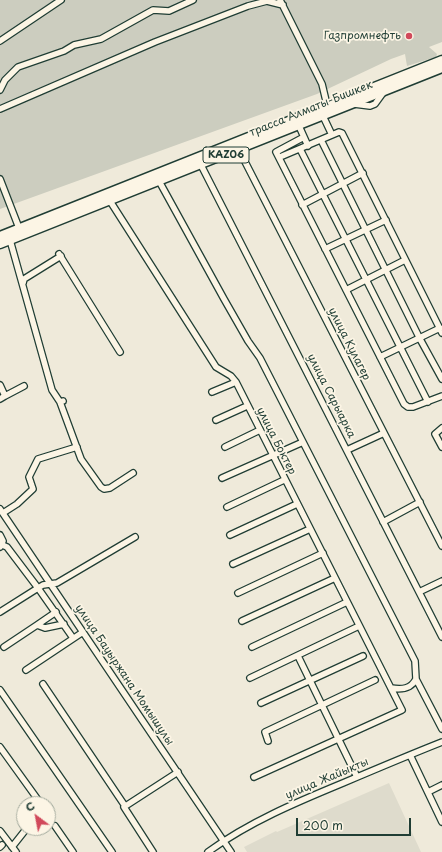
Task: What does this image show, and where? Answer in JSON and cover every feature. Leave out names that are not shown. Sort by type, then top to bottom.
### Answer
[{"type":"highway","name":"трасса Алматы-Бишкек","points":[[10,240],[76,210],[271,127],[442,60]]},
{"type":"highway","name":"трасса Алматы-Бишкек","points":[[19,228],[110,201],[442,68]]},
{"type":"highway","points":[[271,127],[274,136]]},
{"type":"highway","name":"KАZ06","points":[[0,236],[19,228]]},
{"type":"highway","name":"KАZ06","points":[[0,244],[10,240]]},
{"type":"street","points":[[0,40],[61,0]]},
{"type":"street","points":[[0,90],[5,80],[18,67],[74,45],[101,39],[153,10],[169,11],[193,0]]},
{"type":"street","points":[[0,109],[155,42],[267,0],[282,2],[322,84],[327,106]]},
{"type":"street","points":[[323,116],[332,135]]},
{"type":"street","points":[[299,126],[308,146]]},
{"type":"street","points":[[280,157],[340,132],[342,133],[363,173],[441,330],[380,357]]},
{"type":"street","points":[[304,137],[277,150],[302,205],[405,406],[412,407],[442,396]]},
{"type":"street","points":[[321,140],[442,379]]},
{"type":"street","points":[[300,149],[428,402]]},
{"type":"street","name":"улица Кулагер","points":[[239,150],[442,546]]},
{"type":"street","name":"улица Сарыарка","points":[[201,165],[442,637]]},
{"type":"street","points":[[302,205],[363,173]]},
{"type":"street","points":[[0,179],[19,228]]},
{"type":"street","points":[[159,181],[224,299],[248,341],[260,358],[415,661],[416,679],[442,729]]},
{"type":"street","name":"улица Боктер","points":[[110,201],[216,367],[231,376],[236,382],[284,480],[323,553],[402,710],[338,738]]},
{"type":"street","points":[[325,249],[386,220]]},
{"type":"street","points":[[10,240],[23,282],[47,376],[52,390],[62,401],[81,459],[104,489],[110,488],[133,473]]},
{"type":"street","points":[[23,282],[24,279],[60,255],[120,352]]},
{"type":"street","points":[[346,290],[405,260]]},
{"type":"street","points":[[212,392],[236,382]]},
{"type":"street","points":[[0,385],[3,398],[24,386]]},
{"type":"street","points":[[216,420],[247,406]]},
{"type":"street","points":[[439,429],[436,434],[442,447]]},
{"type":"street","points":[[225,447],[260,430]]},
{"type":"street","points":[[347,450],[384,433]]},
{"type":"street","points":[[222,478],[303,442]]},
{"type":"street","points":[[1,511],[17,504],[33,489],[29,477],[38,459],[77,447]]},
{"type":"street","points":[[227,507],[284,480]]},
{"type":"street","points":[[383,522],[420,502]]},
{"type":"street","points":[[230,535],[297,504]]},
{"type":"street","name":"улица Бауыржана Момышулы","points":[[1,511],[231,852]]},
{"type":"street","points":[[234,564],[310,529]]},
{"type":"street","points":[[0,535],[3,541],[1,545],[7,547],[41,586],[73,638]]},
{"type":"street","points":[[0,612],[41,586],[58,583],[135,538]]},
{"type":"street","points":[[238,593],[323,553]]},
{"type":"street","points":[[41,586],[46,577]]},
{"type":"street","points":[[242,621],[335,578]]},
{"type":"street","points":[[419,592],[442,581]]},
{"type":"street","points":[[252,647],[347,602]]},
{"type":"street","points":[[4,647],[56,612]]},
{"type":"street","points":[[37,625],[46,628],[64,624]]},
{"type":"street","points":[[250,678],[359,626]]},
{"type":"street","points":[[26,670],[83,632]]},
{"type":"street","points":[[298,656],[357,777]]},
{"type":"street","points":[[261,703],[363,656]]},
{"type":"street","points":[[391,688],[407,688],[413,684],[416,679]]},
{"type":"street","points":[[268,741],[265,732],[375,680]]},
{"type":"street","points":[[42,684],[125,806],[124,808],[153,852]]},
{"type":"street","points":[[0,690],[112,852]]},
{"type":"street","points":[[254,777],[338,738]]},
{"type":"street","name":"улица Жайыкты","points":[[208,852],[224,840],[272,815],[357,777],[442,742]]},
{"type":"street","points":[[0,746],[35,796]]},
{"type":"street","points":[[410,755],[442,822]]},
{"type":"street","points":[[125,806],[178,772]]},
{"type":"street","points":[[428,792],[442,785]]},
{"type":"street","points":[[56,829],[73,852]]},
{"type":"street","points":[[0,831],[14,849],[22,836]]},
{"type":"shaded area","points":[[0,0],[442,0],[442,42],[429,47],[437,54],[436,57],[407,66],[405,54],[391,59],[317,94],[0,209]]},
{"type":"shaded area","points":[[389,783],[421,852],[247,852],[244,847],[276,831],[277,832]]},
{"type":"place","name":"Газпромнефть","points":[[409,36]]}]
